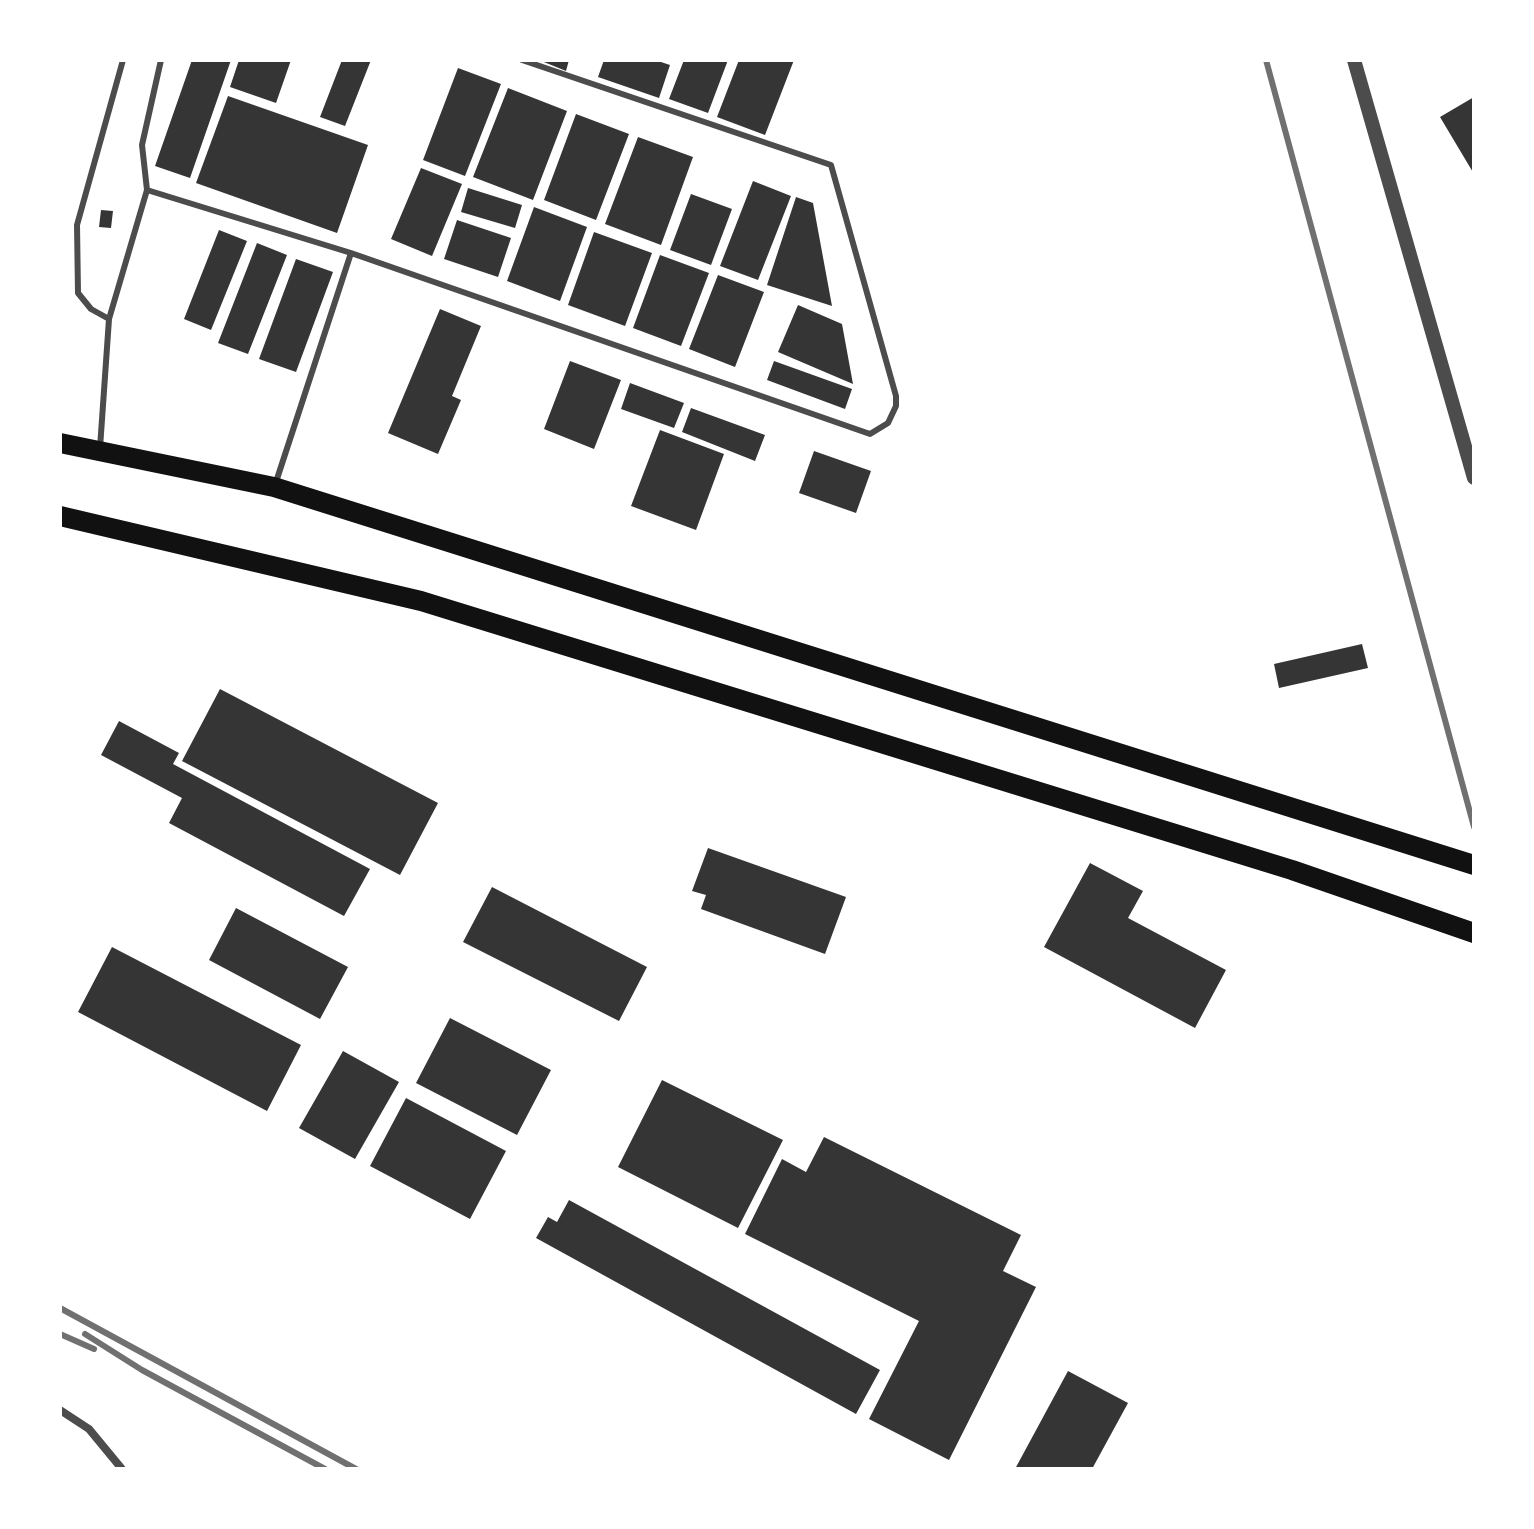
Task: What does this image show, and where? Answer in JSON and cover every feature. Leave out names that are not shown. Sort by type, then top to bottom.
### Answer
[{"type":"main road","points":[[60,443],[274,487],[1474,865]]},
{"type":"main road","points":[[60,516],[421,601],[1292,870],[1474,933]]},
{"type":"street","points":[[1354,60],[1474,478]]},
{"type":"street","points":[[60,1410],[89,1429],[122,1469]]},
{"type":"lane","points":[[109,319],[91,309],[78,293],[77,225],[123,60]]},
{"type":"lane","points":[[99,451],[109,319],[147,190],[142,145],[161,60]]},
{"type":"lane","points":[[147,190],[351,253],[870,434],[888,423],[896,396],[831,165],[522,60]]},
{"type":"lane","points":[[274,487],[351,253]]},
{"type":"building","points":[[192,60],[231,60],[190,178],[155,166]]},
{"type":"building","points":[[239,60],[291,60],[276,103],[230,87]]},
{"type":"building","points":[[342,60],[371,60],[345,126],[320,117]]},
{"type":"building","points":[[539,60],[569,60],[566,71]]},
{"type":"building","points":[[604,60],[655,60],[670,65],[659,98],[598,77]]},
{"type":"building","points":[[684,60],[728,60],[708,113],[669,99]]},
{"type":"building","points":[[739,60],[794,60],[765,135],[717,117]]},
{"type":"building","points":[[458,68],[501,84],[465,176],[423,160]]},
{"type":"building","points":[[508,88],[567,111],[533,200],[473,177]]},
{"type":"building","points":[[228,96],[368,145],[337,233],[196,183]]},
{"type":"building","points":[[1474,97],[1474,174],[1440,117]]},
{"type":"building","points":[[576,114],[629,134],[596,220],[544,200]]},
{"type":"building","points":[[638,137],[693,157],[661,245],[605,224]]},
{"type":"building","points":[[421,168],[462,184],[432,256],[391,239]]},
{"type":"building","points":[[753,181],[791,196],[758,280],[720,266]]},
{"type":"building","points":[[468,188],[522,205],[515,228],[461,212]]},
{"type":"building","points":[[691,194],[732,209],[711,265],[670,250]]},
{"type":"building","points":[[796,197],[813,203],[832,306],[767,285]]},
{"type":"building","points":[[534,207],[587,227],[560,301],[507,281]]},
{"type":"building","points":[[101,210],[113,211],[111,228],[99,227]]},
{"type":"building","points":[[457,220],[511,238],[498,277],[444,259]]},
{"type":"building","points":[[219,230],[247,241],[211,330],[184,319]]},
{"type":"building","points":[[594,232],[652,253],[625,326],[568,305]]},
{"type":"building","points":[[257,243],[287,255],[248,354],[218,343]]},
{"type":"building","points":[[660,255],[709,273],[681,346],[633,328]]},
{"type":"building","points":[[296,259],[333,272],[296,372],[259,359]]},
{"type":"building","points":[[718,275],[764,292],[735,367],[689,349]]},
{"type":"building","points":[[798,305],[842,324],[853,384],[778,352]]},
{"type":"building","points":[[440,309],[481,326],[452,396],[461,400],[438,454],[388,433]]},
{"type":"building","points":[[570,361],[621,380],[594,449],[544,429]]},
{"type":"building","points":[[774,361],[852,389],[845,409],[767,380]]},
{"type":"building","points":[[630,383],[684,403],[674,428],[621,409]]},
{"type":"building","points":[[691,408],[765,435],[755,461],[682,432]]},
{"type":"building","points":[[660,430],[724,454],[696,530],[631,506]]},
{"type":"building","points":[[814,451],[871,471],[856,513],[799,493]]},
{"type":"building","points":[[1362,644],[1368,668],[1279,688],[1274,664]]},
{"type":"building","points":[[220,689],[438,803],[400,875],[182,761]]},
{"type":"building","points":[[119,721],[179,753],[173,764],[370,869],[344,916],[169,823],[182,798],[101,755]]},
{"type":"building","points":[[708,848],[846,897],[825,954],[701,909],[706,895],[692,891]]},
{"type":"building","points":[[1090,863],[1143,891],[1128,918],[1226,970],[1195,1028],[1044,947]]},
{"type":"building","points":[[492,887],[647,967],[619,1021],[463,942]]},
{"type":"building","points":[[236,908],[348,967],[320,1019],[209,960]]},
{"type":"building","points":[[112,947],[301,1045],[267,1111],[78,1012]]},
{"type":"building","points":[[450,1018],[551,1070],[517,1135],[416,1083]]},
{"type":"building","points":[[343,1051],[399,1082],[355,1159],[299,1128]]},
{"type":"building","points":[[662,1080],[783,1140],[738,1228],[618,1167]]},
{"type":"building","points":[[406,1098],[506,1151],[470,1219],[370,1166]]},
{"type":"building","points":[[824,1137],[1021,1235],[1003,1271],[1036,1287],[949,1460],[869,1419],[919,1321],[745,1234],[782,1159],[806,1172]]},
{"type":"building","points":[[569,1200],[880,1370],[856,1414],[536,1238],[548,1217],[557,1222]]},
{"type":"building","points":[[1068,1371],[1128,1403],[1092,1469],[1015,1469]]},
{"type":"railway","points":[[1266,60],[1474,827]]},
{"type":"railway","points":[[60,1308],[356,1469]]},
{"type":"railway","points":[[60,1334],[94,1349]]},
{"type":"railway","points":[[85,1334],[142,1370],[325,1469]]}]
